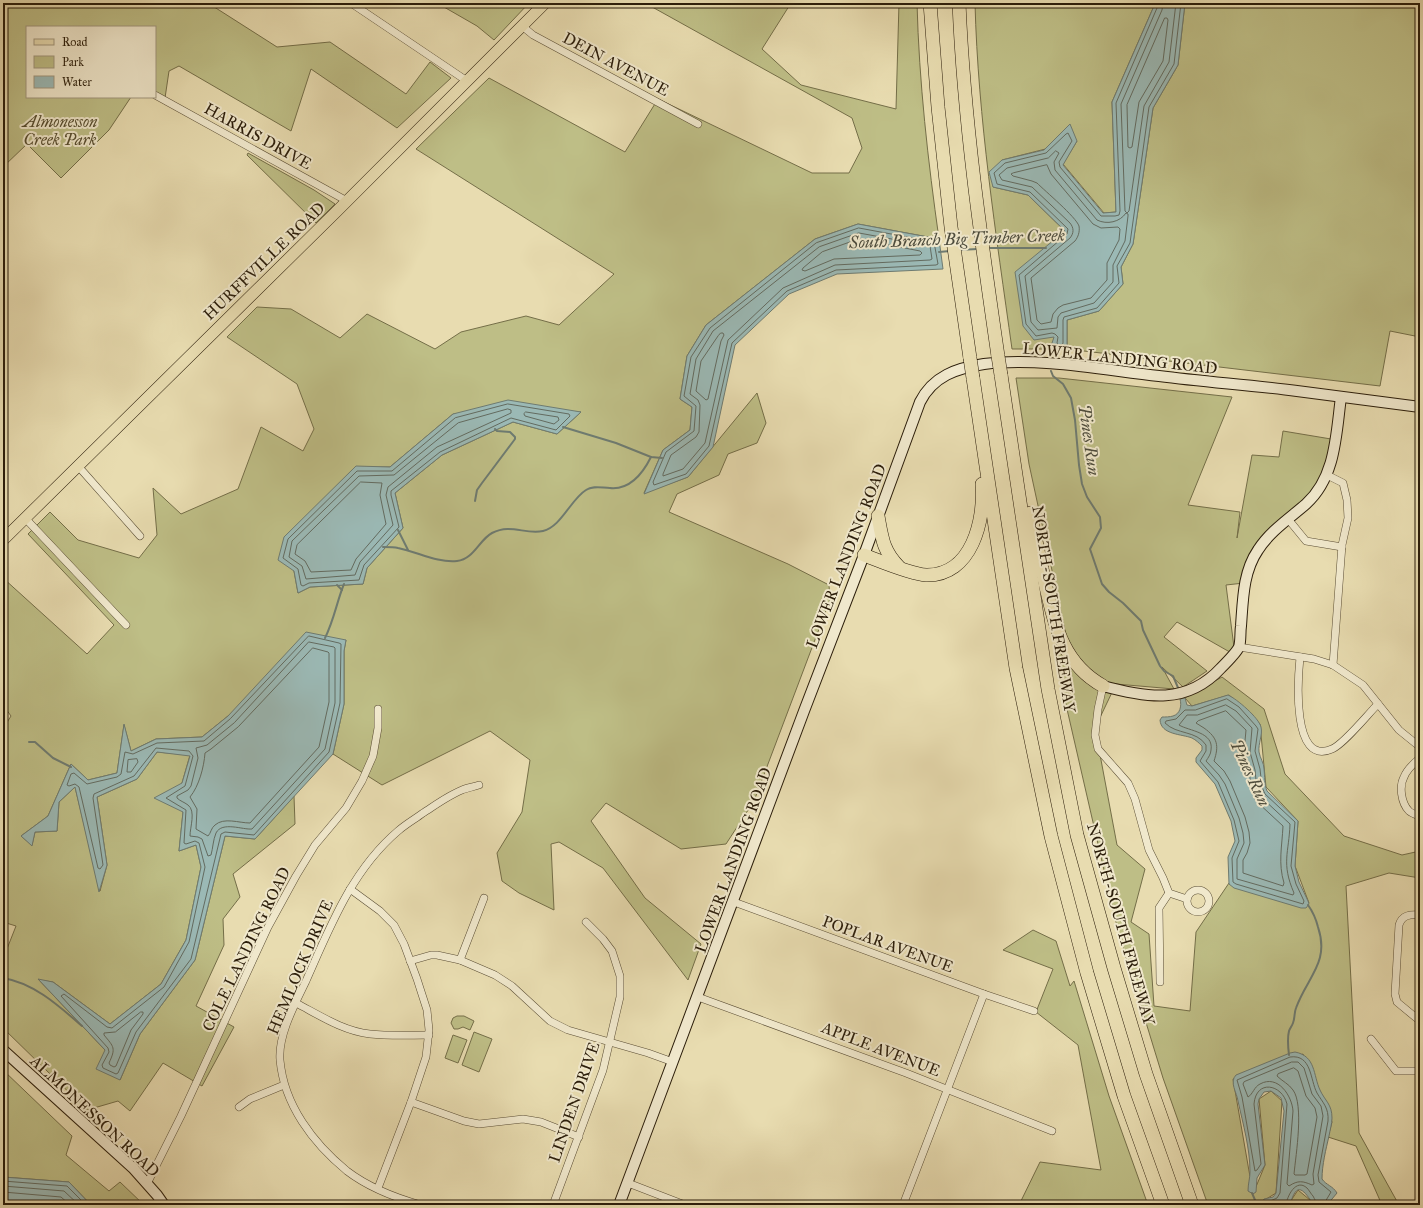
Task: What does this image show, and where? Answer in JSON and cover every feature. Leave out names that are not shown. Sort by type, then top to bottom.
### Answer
[{"type":"highway","points":[[930,3],[938,107],[951,227],[1016,668],[1051,836],[1091,988],[1124,1096],[1163,1205]]},
{"type":"highway","name":"NORTH-SOUTH FREEWAY","points":[[959,3],[968,136],[979,224],[1048,689],[1077,835],[1116,975],[1146,1074],[1192,1205]]},
{"type":"highway","points":[[1011,438],[1024,484],[1056,629],[1076,665],[1086,675],[1103,686]]},
{"type":"highway","points":[[864,556],[919,574],[933,574],[950,568],[961,560],[975,538],[981,517],[981,477],[985,454]]},
{"type":"highway","points":[[878,516],[884,546],[889,556],[898,567]]},
{"type":"main road","name":"HURFFVILLE ROAD","points":[[3,540],[347,202],[546,3]]},
{"type":"main road","name":"LOWER LANDING ROAD","points":[[620,1205],[923,397],[927,390],[940,377],[955,371],[985,364],[1018,362],[1063,365],[1420,407]]},
{"type":"main road","points":[[1103,686],[1133,694],[1154,696],[1180,693],[1194,688],[1214,675],[1238,647],[1245,584],[1250,564],[1265,540],[1307,503],[1320,489],[1332,461],[1341,397]]},
{"type":"main road","name":"ALMONESSON ROAD","points":[[3,1050],[116,1151],[147,1184],[164,1205]]},
{"type":"street","points":[[351,3],[467,81]]},
{"type":"street","name":"DEIN AVENUE","points":[[522,26],[533,35],[698,124]]},
{"type":"street","name":"HARRIS DRIVE","points":[[156,96],[347,202]]},
{"type":"street","points":[[78,466],[140,536]]},
{"type":"street","points":[[1327,475],[1342,483],[1347,500],[1348,518],[1342,547],[1333,665]]},
{"type":"street","points":[[26,518],[126,624]]},
{"type":"street","points":[[1288,519],[1306,541],[1342,547]]},
{"type":"street","points":[[1238,647],[1300,657],[1333,665],[1363,685],[1399,730],[1420,747]]},
{"type":"street","points":[[1300,657],[1298,686],[1302,730],[1309,745],[1314,749],[1322,751],[1332,749],[1341,742],[1378,704]]},
{"type":"street","points":[[1103,686],[1098,709],[1095,735],[1098,749],[1128,783],[1135,799],[1149,850],[1169,893],[1187,899]]},
{"type":"street","name":"COLE LANDING ROAD","points":[[147,1184],[182,1116],[268,927],[315,845],[346,808],[362,781],[374,756],[378,728],[378,709]]},
{"type":"street","points":[[1420,758],[1412,765],[1404,776],[1402,783],[1403,800],[1409,811],[1420,816]]},
{"type":"street","name":"HEMLOCK DRIVE","points":[[420,1205],[409,1203],[368,1184],[348,1171],[310,1133],[295,1112],[284,1085],[280,1059],[281,1044],[290,1016],[335,916],[350,889],[370,860],[399,830],[427,810],[461,790],[479,785]]},
{"type":"street","points":[[350,889],[380,911],[394,925],[417,979],[427,1010],[429,1035],[426,1057],[411,1102],[378,1188]]},
{"type":"street","points":[[1160,982],[1159,908],[1169,893]]},
{"type":"street","points":[[460,960],[484,898]]},
{"type":"street","name":"POPLAR AVENUE","points":[[734,902],[1034,1011]]},
{"type":"street","points":[[1420,915],[1406,915],[1402,917],[1400,921],[1395,994],[1397,1002],[1420,1021]]},
{"type":"street","name":"LINDEN DRIVE","points":[[553,1205],[603,1070],[620,997],[620,976],[612,951],[603,938],[586,922]]},
{"type":"street","points":[[410,961],[431,955],[460,960],[495,975],[512,986],[550,1021],[568,1030],[673,1062]]},
{"type":"street","points":[[903,1205],[984,994]]},
{"type":"street","name":"APPLE AVENUE","points":[[698,997],[948,1089],[1052,1131]]},
{"type":"street","points":[[296,1003],[331,1021],[350,1029],[368,1034],[429,1035]]},
{"type":"street","points":[[1371,1039],[1396,1071],[1420,1071]]},
{"type":"street","points":[[239,1107],[250,1099],[284,1085]]},
{"type":"street","points":[[411,1102],[479,1124],[523,1119],[541,1122],[579,1137]]},
{"type":"street","points":[[628,1182],[685,1205]]},
{"type":"green space","name":"Almonesson Creek Park","points":[[3,3],[208,3],[277,47],[330,42],[406,94],[430,62],[451,78],[397,128],[311,69],[291,131],[179,66],[169,71],[165,98],[156,94],[156,26],[26,26],[26,98],[130,98],[109,130],[61,178],[27,144],[3,167]]},
{"type":"green space","points":[[437,3],[529,3],[494,40],[477,26]]},
{"type":"green space","points":[[645,3],[791,3],[762,49],[801,85],[896,109],[899,3],[917,3],[925,121],[939,239],[858,224],[815,239],[706,325],[687,356],[680,399],[692,407],[690,430],[663,450],[644,493],[688,477],[757,393],[766,423],[757,443],[728,454],[719,475],[677,494],[669,512],[788,564],[829,585],[830,600],[754,801],[726,844],[681,849],[606,803],[591,821],[645,898],[701,944],[688,980],[603,868],[559,842],[551,844],[554,910],[519,893],[502,881],[497,853],[522,812],[530,760],[490,731],[382,785],[333,754],[344,704],[344,651],[346,640],[228,716],[202,737],[156,739],[131,751],[124,725],[117,773],[88,780],[71,764],[48,816],[21,836],[32,845],[35,832],[57,831],[59,802],[75,787],[100,891],[107,865],[97,797],[137,779],[157,752],[190,755],[182,783],[183,812],[179,851],[196,845],[201,867],[186,940],[161,984],[110,1024],[53,982],[39,980],[105,1050],[120,1080],[140,1034],[195,960],[225,836],[255,839],[294,796],[295,824],[233,874],[240,897],[223,919],[224,945],[196,1006],[234,1027],[202,1086],[163,1063],[130,1111],[118,1101],[87,1110],[3,1028],[3,959],[16,926],[3,922],[3,729],[11,716],[3,705],[3,578],[87,654],[114,625],[28,534],[50,512],[78,540],[139,558],[157,535],[153,488],[181,514],[238,489],[261,427],[303,451],[314,429],[297,384],[227,337],[257,307],[291,309],[340,338],[367,314],[435,349],[461,332],[526,316],[559,325],[614,274],[416,149],[489,78],[625,152],[658,99],[812,173],[849,173],[862,148],[852,118]],"holes":[[[581,412],[557,434],[513,422],[442,455],[395,493],[403,528],[367,568],[363,584],[310,587],[298,593],[294,571],[356,467],[390,467],[453,414]]]},
{"type":"green space","points":[[975,3],[1154,3],[1112,102],[1116,212],[1104,213],[1063,164],[1077,141],[1002,160],[993,187],[1028,195],[1065,231],[1055,337],[1050,349],[1012,349],[994,220],[984,133]]},
{"type":"green space","points":[[1185,3],[1420,3],[1420,337],[1390,331],[1380,386],[1067,349],[1067,320],[1099,311],[1123,284],[1121,267],[1133,244],[1153,108],[1178,65]]},
{"type":"green space","points":[[248,153],[314,190],[335,204],[316,223],[247,155]]},
{"type":"green space","points":[[1016,378],[1059,378],[1232,397],[1188,505],[1240,512],[1237,538],[1252,455],[1279,457],[1283,431],[1331,439],[1327,475],[1265,540],[1244,583],[1226,585],[1235,655],[1177,622],[1164,637],[1207,671],[1183,687],[1162,667],[1174,689],[1116,684],[1095,728],[1117,845],[1145,869],[1131,922],[1149,934],[1154,1006],[1190,1011],[1196,932],[1229,883],[1309,903],[1295,866],[1298,821],[1266,787],[1260,724],[1229,695],[1192,706],[1185,698],[1222,677],[1264,709],[1285,774],[1344,836],[1402,855],[1420,851],[1420,878],[1389,873],[1346,886],[1359,1133],[1399,1205],[1382,1205],[1356,1146],[1328,1137],[1332,1122],[1303,1054],[1233,1079],[1253,1194],[1265,1165],[1259,1099],[1271,1091],[1282,1101],[1276,1193],[1263,1201],[1267,1205],[1208,1205],[1163,1078],[1118,931],[1064,696],[1058,654],[1069,649],[1029,464]]},
{"type":"green space","points":[[1033,930],[1056,941],[1070,986],[1074,981],[1109,1096],[1148,1205],[1019,1205],[1040,1162],[1101,1170],[1078,1045],[1036,1012],[1053,969],[1003,950]]},
{"type":"green space","points":[[457,1016],[464,1016],[474,1021],[470,1030],[463,1027],[454,1029],[451,1023],[453,1018]]},
{"type":"green space","points":[[474,1032],[492,1039],[479,1072],[462,1065]]},
{"type":"green space","points":[[453,1035],[467,1040],[458,1063],[445,1058]]},
{"type":"green space","points":[[3,1070],[72,1136],[66,1155],[109,1191],[120,1182],[144,1205],[91,1205],[69,1182],[3,1177]]},
{"type":"green space","points":[[1298,1190],[1316,1205],[1288,1205]]},
{"type":"water","points":[[1154,3],[1185,3],[1178,65],[1153,108],[1133,244],[1121,267],[1123,284],[1099,311],[1067,320],[1067,349],[1050,349],[1054,337],[1034,340],[1023,326],[1015,272],[1065,231],[1028,195],[993,187],[989,172],[1002,160],[1044,150],[1070,124],[1077,141],[1063,165],[1103,213],[1116,212],[1112,102]]},
{"type":"water","points":[[858,224],[939,239],[943,269],[837,274],[789,294],[735,345],[713,447],[688,477],[644,494],[663,450],[690,430],[692,407],[680,399],[687,356],[706,325],[815,239]]},
{"type":"water","points":[[508,400],[581,412],[557,434],[513,422],[442,455],[395,493],[403,528],[367,568],[363,584],[310,587],[298,593],[294,571],[278,560],[284,537],[356,466],[390,467],[453,414]]},
{"type":"water","points":[[306,632],[346,640],[344,651],[344,704],[333,754],[255,839],[225,836],[195,960],[140,1034],[120,1080],[96,1069],[105,1050],[38,979],[53,982],[110,1024],[161,984],[186,940],[201,867],[196,845],[179,851],[183,812],[154,798],[182,783],[190,756],[157,752],[137,779],[97,797],[107,865],[99,892],[75,787],[59,802],[57,831],[35,832],[32,846],[21,836],[48,816],[71,764],[88,780],[117,773],[124,724],[131,751],[156,739],[202,737],[228,716]]},
{"type":"water","points":[[1228,695],[1237,700],[1247,709],[1259,723],[1261,727],[1261,736],[1259,752],[1264,767],[1267,791],[1298,821],[1295,866],[1299,882],[1309,904],[1306,908],[1301,908],[1234,888],[1229,884],[1228,857],[1235,841],[1231,821],[1215,784],[1196,762],[1196,758],[1202,750],[1202,746],[1192,738],[1168,731],[1161,725],[1160,720],[1162,717],[1173,716],[1179,712],[1181,707],[1180,699],[1185,698],[1187,705],[1192,706]]},
{"type":"water","points":[[1295,1052],[1302,1054],[1310,1062],[1320,1090],[1330,1106],[1332,1113],[1332,1122],[1323,1163],[1322,1179],[1337,1193],[1327,1205],[1314,1205],[1304,1192],[1298,1190],[1295,1192],[1290,1205],[1264,1205],[1264,1199],[1273,1197],[1276,1193],[1284,1111],[1281,1098],[1271,1091],[1264,1092],[1259,1099],[1258,1104],[1265,1165],[1257,1178],[1256,1192],[1253,1194],[1248,1191],[1250,1172],[1248,1145],[1233,1084],[1234,1078],[1236,1075]]},
{"type":"water","points":[[3,1177],[69,1182],[91,1205],[3,1205]]},
{"type":"waterway","name":"South Branch Big Timber Creek","points":[[988,248],[1046,248]]},
{"type":"waterway","name":"South Branch Big Timber Creek","points":[[958,250],[978,249]]},
{"type":"waterway","name":"South Branch Big Timber Creek","points":[[939,252],[950,251]]},
{"type":"waterway","name":"Pines Run","points":[[1056,354],[1059,347]]},
{"type":"waterway","name":"Pines Run","points":[[1051,371],[1053,376],[1063,384],[1071,398],[1082,484],[1087,497],[1100,517],[1101,528],[1090,549],[1102,584],[1141,621],[1143,630],[1160,666],[1164,671],[1173,676],[1179,690]]},
{"type":"waterway","name":"South Branch Big Timber Creek","points":[[563,427],[616,443],[651,457],[662,458]]},
{"type":"waterway","points":[[475,501],[477,490],[515,439],[510,432],[497,431],[495,429]]},
{"type":"waterway","points":[[383,547],[398,548],[435,559],[450,561],[463,560],[468,557],[487,536],[499,530],[512,529],[536,532],[549,528],[561,519],[575,500],[586,490],[595,487],[617,488],[630,483],[640,474],[651,457]]},
{"type":"waterway","points":[[398,530],[408,550]]},
{"type":"waterway","name":"South Branch Big Timber Creek","points":[[325,638],[344,584]]},
{"type":"waterway","name":"South Branch Big Timber Creek","points":[[337,585],[342,590]]},
{"type":"waterway","points":[[29,742],[35,742],[53,758],[71,767]]},
{"type":"waterway","name":"Pines Run","points":[[1289,1055],[1288,1034],[1294,1021],[1295,1010],[1316,969],[1321,950],[1321,940],[1317,924],[1308,905]]},
{"type":"waterway","name":"South Branch Big Timber Creek","points":[[3,978],[25,985],[46,996],[82,1026]]},
{"type":"waterway","points":[[1252,1193],[1259,1205]]}]
